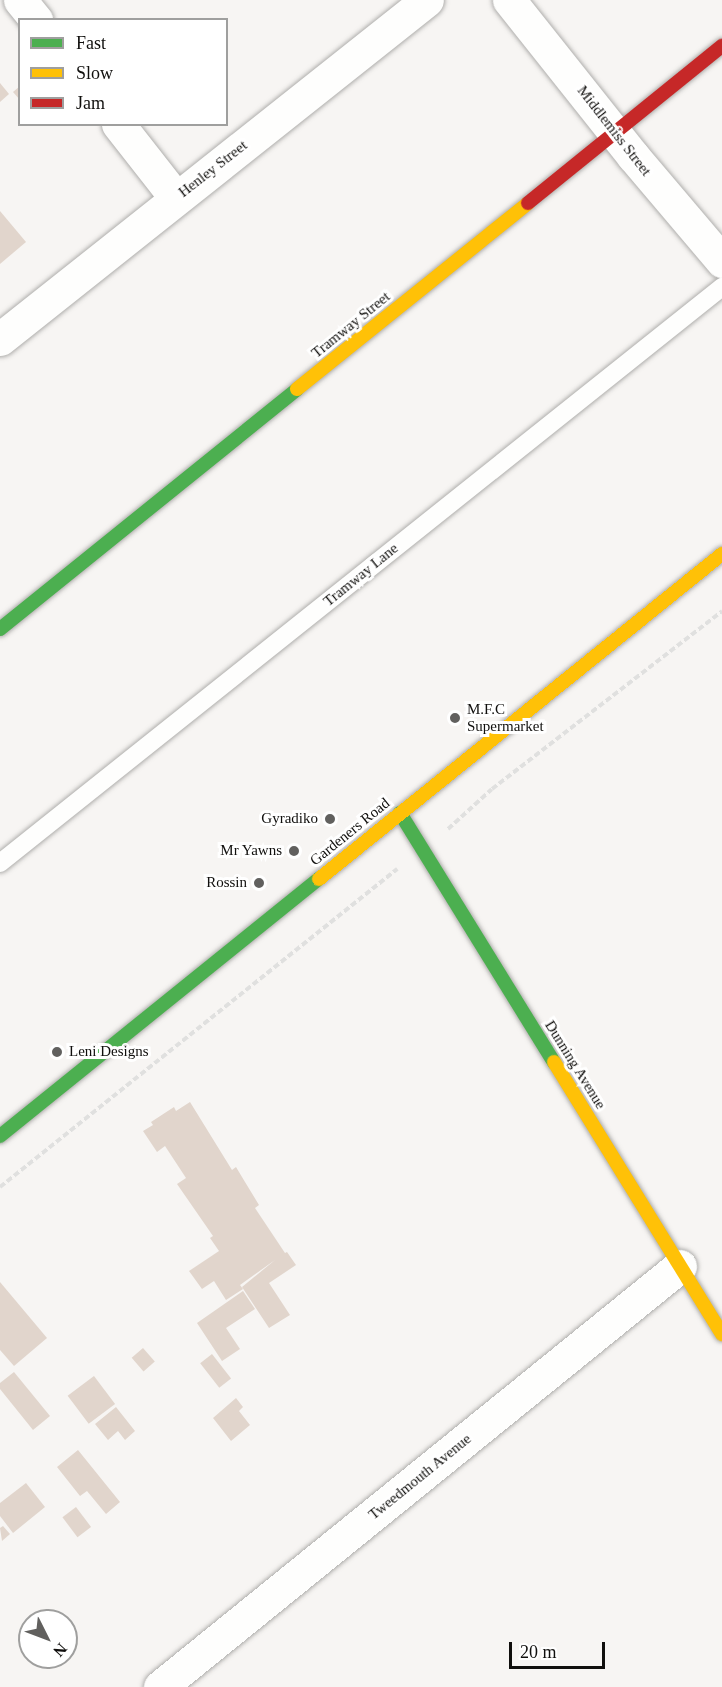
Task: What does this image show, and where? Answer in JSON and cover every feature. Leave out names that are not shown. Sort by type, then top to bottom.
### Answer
[{"type":"street","points":[[21,0],[34,18]]},
{"type":"street","name":"Henley Street","points":[[0,339],[427,0]]},
{"type":"street","name":"Middlemiss Street","points":[[509,0],[722,261]]},
{"type":"street","name":"Tramway Street","points":[[0,629],[722,46]]},
{"type":"street","points":[[120,126],[176,198]]},
{"type":"street","name":"Gardeners Road","points":[[0,1136],[722,554]]},
{"type":"street","name":"Dunning Avenue","points":[[400,813],[722,1334]]},
{"type":"street","name":"Tweedmouth Avenue","points":[[160,1687],[680,1266]]},
{"type":"lane","name":"Tramway Lane","points":[[0,863],[722,287]]},
{"type":"path","points":[[0,1188],[422,849],[492,789],[722,611]]},
{"type":"building","points":[[0,83],[9,94],[0,102]]},
{"type":"building","points":[[18,88],[18,98],[13,92]]},
{"type":"building","points":[[0,211],[26,242],[0,264]]},
{"type":"building","points":[[190,1102],[232,1170],[236,1167],[259,1205],[255,1208],[285,1253],[287,1252],[296,1265],[269,1283],[290,1315],[269,1328],[242,1287],[275,1260],[240,1285],[243,1289],[226,1300],[214,1281],[202,1289],[189,1271],[219,1251],[210,1238],[213,1236],[177,1184],[186,1178],[165,1146],[157,1152],[143,1131],[153,1125],[151,1122],[174,1107],[176,1111]]},
{"type":"building","points":[[0,1282],[47,1338],[14,1366],[0,1350]]},
{"type":"building","points":[[243,1291],[255,1309],[226,1328],[240,1349],[222,1361],[197,1323]]},
{"type":"building","points":[[143,1348],[155,1362],[143,1371],[132,1358]]},
{"type":"building","points":[[212,1354],[231,1378],[219,1388],[200,1363]]},
{"type":"building","points":[[14,1372],[50,1416],[33,1430],[0,1389],[0,1383]]},
{"type":"building","points":[[94,1376],[115,1404],[89,1424],[68,1396]]},
{"type":"building","points":[[236,1398],[243,1407],[239,1411],[250,1425],[231,1441],[213,1418]]},
{"type":"building","points":[[116,1407],[135,1431],[125,1440],[118,1431],[108,1440],[95,1424]]},
{"type":"building","points":[[78,1450],[120,1502],[106,1514],[87,1491],[80,1496],[57,1467]]},
{"type":"building","points":[[26,1483],[45,1507],[13,1533],[0,1516],[0,1503]]},
{"type":"building","points":[[76,1507],[91,1527],[77,1537],[62,1517]]},
{"type":"building","points":[[3,1526],[10,1534],[2,1541],[0,1528]]},
{"type":"traffic: fast","points":[[0,629],[297,389]]},
{"type":"traffic: fast","points":[[400,813],[554,1062]]},
{"type":"traffic: fast","points":[[0,1136],[319,879]]},
{"type":"traffic: slow","points":[[297,389],[528,203]]},
{"type":"traffic: slow","points":[[319,879],[722,554]]},
{"type":"traffic: slow","points":[[554,1062],[722,1334]]},
{"type":"traffic: jam","points":[[528,203],[722,46]]},
{"type":"place","name":"M.F.C Supermarket","points":[[455,718]]},
{"type":"place","name":"Gyradiko","points":[[330,819]]},
{"type":"place","name":"Mr Yawns","points":[[294,851]]},
{"type":"place","name":"Rossin","points":[[259,883]]},
{"type":"place","name":"Leni Designs","points":[[57,1052]]}]
